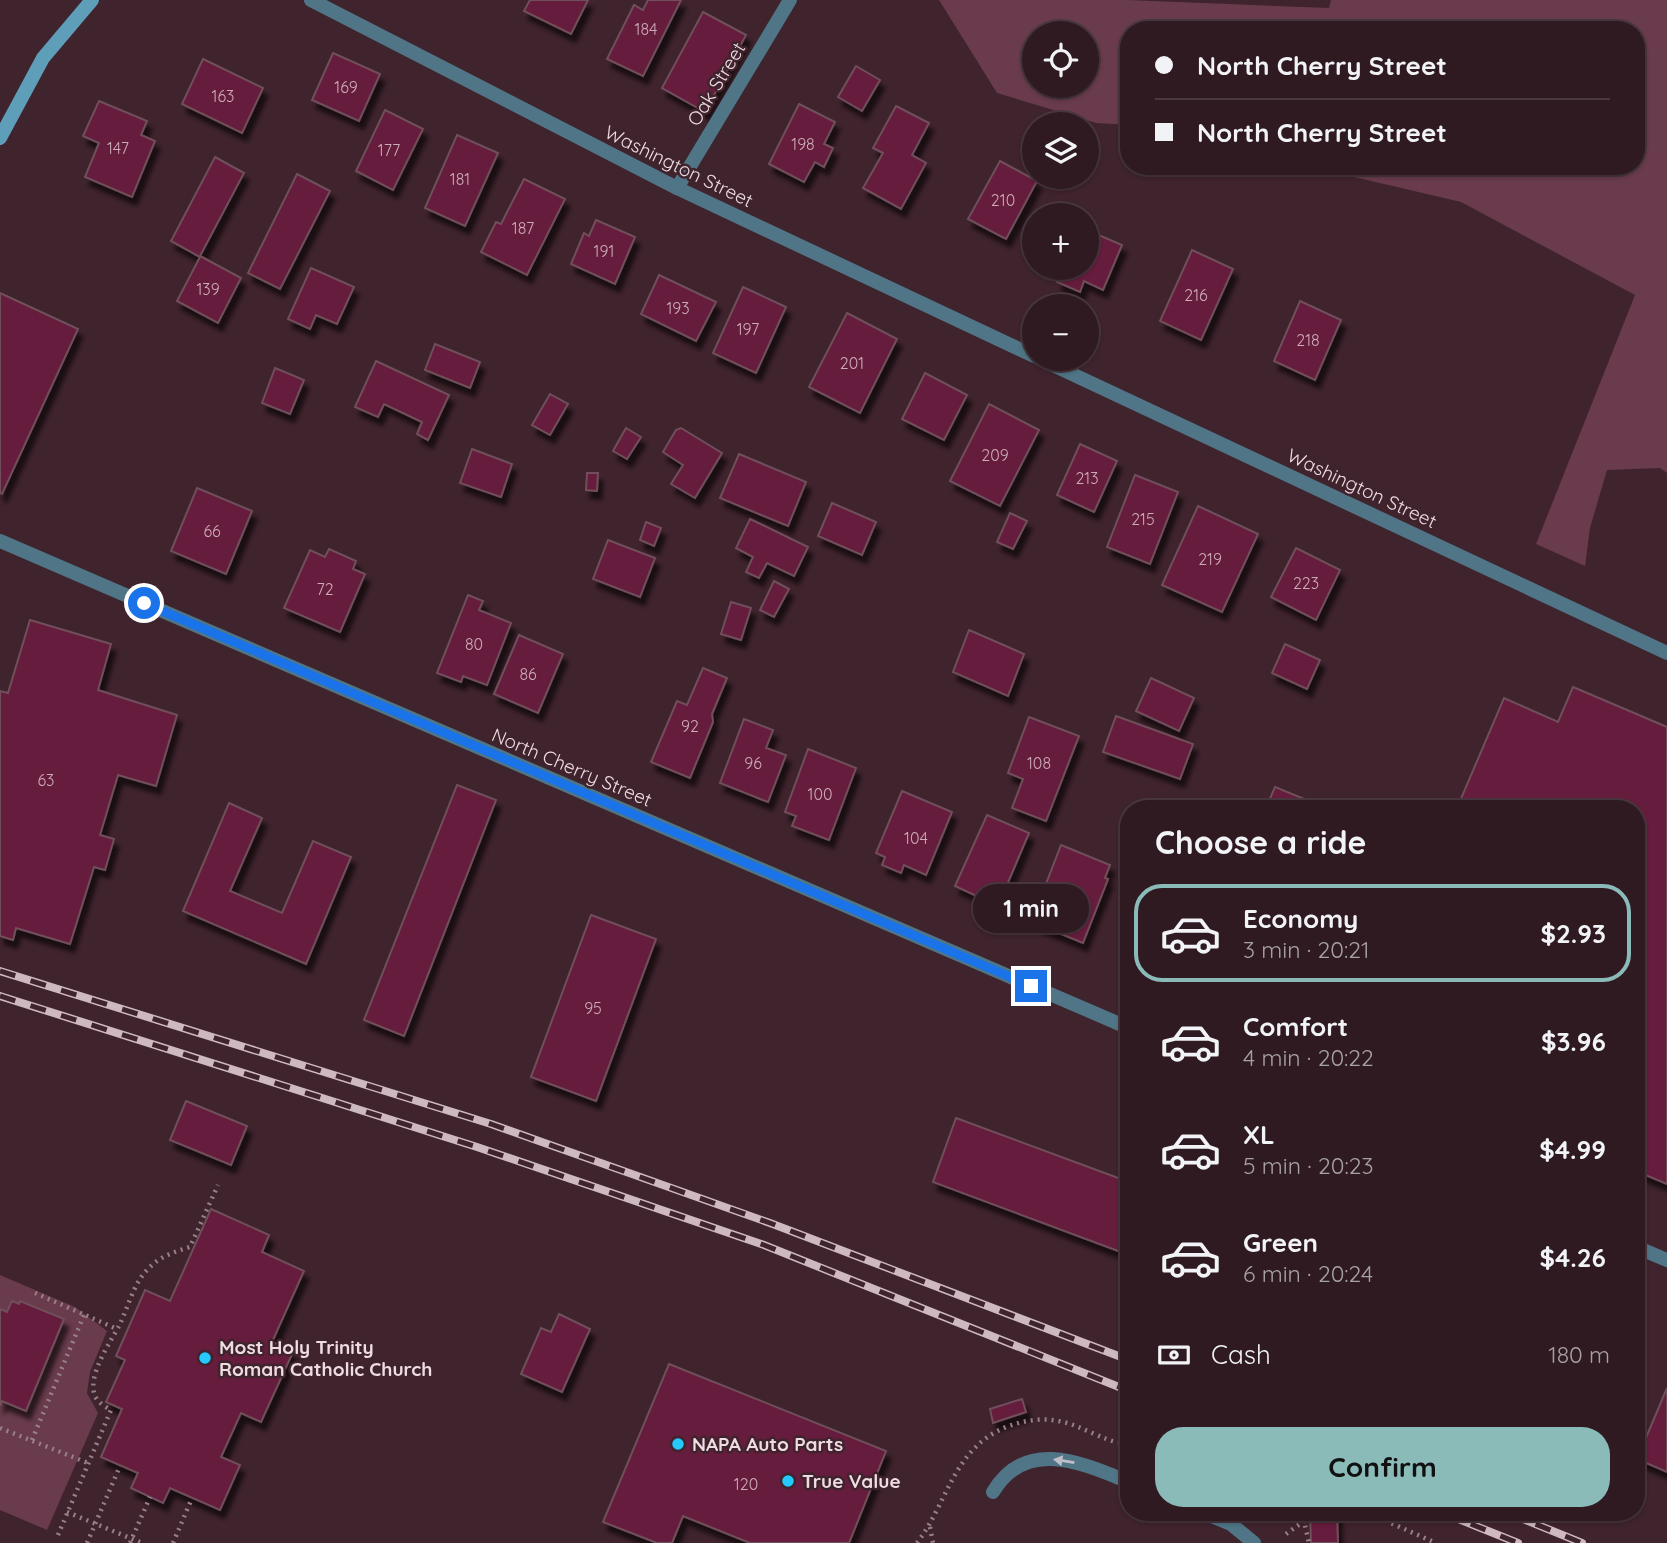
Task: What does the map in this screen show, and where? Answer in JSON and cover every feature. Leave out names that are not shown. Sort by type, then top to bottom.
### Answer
[{"type":"main road","points":[[0,138],[43,58],[92,0]]},
{"type":"street","name":"Washington Street","points":[[311,0],[677,188],[1022,350]]},
{"type":"street","name":"Oak Street","points":[[677,188],[790,0]]},
{"type":"street","name":"Washington Street","points":[[1066,371],[1667,653]]},
{"type":"street","name":"North Cherry Street","points":[[0,541],[1120,1024]]},
{"type":"street","points":[[1645,1251],[1667,1260]]},
{"type":"street","points":[[993,1492],[1005,1474],[1013,1468],[1048,1458],[1089,1466],[1120,1478]]},
{"type":"street","points":[[1224,1521],[1254,1543]]},
{"type":"path","points":[[58,1535],[111,1410],[103,1406],[95,1396],[96,1375],[108,1342],[117,1329],[141,1277],[162,1256],[190,1247],[218,1185]]},
{"type":"path","points":[[35,1293],[117,1329]]},
{"type":"path","points":[[32,1440],[84,1315]]},
{"type":"path","points":[[0,1428],[88,1463]]},
{"type":"path","points":[[87,1543],[120,1466]]},
{"type":"path","points":[[131,1541],[150,1497]]},
{"type":"path","points":[[173,1543],[192,1498]]},
{"type":"path","points":[[67,1512],[131,1541],[142,1543]]},
{"type":"path","points":[[1286,1534],[1304,1521],[1309,1543]]},
{"type":"path","points":[[1386,1521],[1436,1543]]},
{"type":"path","points":[[929,1526],[933,1543]]},
{"type":"shaded area","points":[[939,0],[1128,0],[1329,8],[1331,0],[1667,0],[1667,473],[1660,468],[1607,470],[1590,528],[1585,566],[1536,544],[1635,295],[1461,202],[1346,175],[1645,175],[1645,21],[1120,21],[1120,124],[1099,123],[1099,112],[1060,112],[997,93]]},
{"type":"shaded area","points":[[0,1275],[75,1307],[107,1331],[90,1372],[87,1393],[98,1413],[47,1530],[0,1510]]},
{"type":"building","points":[[530,0],[588,0],[571,34],[524,11]]},
{"type":"building","points":[[648,0],[681,0],[643,76],[607,59],[634,5],[643,10]]},
{"type":"building","points":[[703,12],[746,35],[705,112],[662,88]]},
{"type":"building","points":[[333,53],[380,74],[359,121],[312,100]]},
{"type":"building","points":[[203,59],[263,88],[242,133],[182,104]]},
{"type":"building","points":[[856,66],[880,80],[862,111],[838,97]]},
{"type":"building","points":[[99,101],[147,121],[141,135],[155,141],[132,197],[85,177],[99,143],[83,136]]},
{"type":"building","points":[[799,104],[835,122],[824,144],[833,148],[824,167],[815,162],[804,182],[769,164]]},
{"type":"building","points":[[896,106],[929,123],[912,155],[926,163],[901,209],[863,188],[883,153],[873,148]]},
{"type":"building","points":[[385,110],[423,129],[393,190],[356,171]]},
{"type":"building","points":[[457,135],[498,153],[465,226],[425,208]]},
{"type":"building","points":[[215,157],[244,173],[200,256],[241,278],[218,323],[177,301],[200,257],[171,241]]},
{"type":"building","points":[[1000,161],[1022,173],[1022,189],[1033,189],[1025,203],[1022,203],[1022,209],[1006,239],[968,219]]},
{"type":"building","points":[[297,174],[330,191],[280,289],[248,273]]},
{"type":"building","points":[[524,179],[565,199],[527,275],[481,252],[496,222],[501,224]]},
{"type":"building","points":[[596,220],[635,237],[615,284],[571,264],[584,233],[589,236]]},
{"type":"building","points":[[1099,235],[1122,245],[1103,290],[1084,281],[1080,292],[1057,282],[1099,280]]},
{"type":"building","points":[[1192,250],[1233,269],[1201,340],[1160,321]]},
{"type":"building","points":[[311,268],[354,287],[337,324],[316,315],[310,329],[288,319]]},
{"type":"building","points":[[659,275],[716,302],[696,341],[641,314]]},
{"type":"building","points":[[743,287],[786,307],[756,373],[713,353]]},
{"type":"building","points":[[0,293],[78,329],[2,494],[0,493]]},
{"type":"building","points":[[1300,301],[1341,320],[1315,380],[1274,361]]},
{"type":"building","points":[[847,313],[897,339],[860,413],[809,387]]},
{"type":"building","points":[[435,344],[480,362],[470,388],[425,370]]},
{"type":"building","points":[[376,361],[449,395],[428,440],[417,434],[422,422],[384,404],[378,417],[355,407]]},
{"type":"building","points":[[275,368],[304,380],[290,414],[262,403]]},
{"type":"building","points":[[925,373],[967,395],[944,440],[902,419]]},
{"type":"building","points":[[550,394],[568,404],[550,435],[532,425]]},
{"type":"building","points":[[989,404],[1039,430],[1000,506],[950,481]]},
{"type":"building","points":[[626,428],[641,437],[627,459],[613,451]]},
{"type":"building","points":[[681,428],[722,453],[695,498],[671,484],[683,465],[663,452],[676,430]]},
{"type":"building","points":[[1080,444],[1117,461],[1094,512],[1057,495]]},
{"type":"building","points":[[472,449],[512,464],[501,497],[460,483]]},
{"type":"building","points":[[739,454],[806,482],[788,526],[720,498]]},
{"type":"building","points":[[587,473],[598,473],[597,491],[586,490]]},
{"type":"building","points":[[1135,475],[1178,492],[1150,564],[1107,547]]},
{"type":"building","points":[[197,488],[252,511],[226,574],[171,551]]},
{"type":"building","points":[[832,503],[876,522],[862,555],[818,536]]},
{"type":"building","points":[[1198,506],[1258,534],[1222,612],[1162,585]]},
{"type":"building","points":[[1010,513],[1027,521],[1013,549],[997,542]]},
{"type":"building","points":[[750,519],[808,547],[794,576],[767,563],[759,578],[746,572],[753,557],[736,548]]},
{"type":"building","points":[[646,522],[661,528],[654,546],[640,540]]},
{"type":"building","points":[[608,540],[655,558],[640,597],[593,579]]},
{"type":"building","points":[[1296,548],[1340,570],[1316,620],[1271,597]]},
{"type":"building","points":[[329,549],[356,561],[353,569],[365,574],[340,632],[284,608],[310,550],[325,557]]},
{"type":"building","points":[[774,581],[789,589],[774,617],[760,610]]},
{"type":"building","points":[[468,595],[483,601],[479,610],[511,623],[487,685],[463,676],[461,682],[437,673]]},
{"type":"building","points":[[731,602],[751,608],[741,640],[721,634]]},
{"type":"building","points":[[30,620],[111,644],[98,690],[177,715],[156,786],[118,775],[100,835],[114,839],[105,870],[94,867],[70,944],[16,928],[13,940],[0,936],[0,691],[8,693]]},
{"type":"building","points":[[969,630],[1024,654],[1008,696],[953,672]]},
{"type":"building","points":[[519,635],[563,654],[538,713],[494,694]]},
{"type":"building","points":[[1285,644],[1320,660],[1307,689],[1272,673]]},
{"type":"building","points":[[703,668],[727,678],[712,714],[713,722],[690,778],[651,762],[677,701],[687,705]]},
{"type":"building","points":[[1151,678],[1194,698],[1179,731],[1136,711]]},
{"type":"building","points":[[1573,687],[1667,727],[1667,1184],[1645,1175],[1645,800],[1460,800],[1504,698],[1558,722]]},
{"type":"building","points":[[1116,716],[1193,744],[1180,779],[1103,752]]},
{"type":"building","points":[[1029,717],[1079,736],[1046,821],[1012,808],[1023,779],[1008,773]]},
{"type":"building","points":[[744,719],[773,730],[766,748],[786,755],[768,802],[720,783]]},
{"type":"building","points":[[808,749],[856,768],[829,840],[792,826],[796,816],[785,812]]},
{"type":"building","points":[[457,785],[496,800],[404,1036],[364,1020]]},
{"type":"building","points":[[1275,787],[1307,800],[1269,800]]},
{"type":"building","points":[[902,791],[952,812],[926,875],[904,865],[901,873],[882,865],[885,857],[876,853]]},
{"type":"building","points":[[229,803],[262,818],[230,891],[282,913],[313,841],[351,857],[306,964],[183,911]]},
{"type":"building","points":[[987,815],[1029,833],[998,906],[955,886]]},
{"type":"building","points":[[1061,845],[1110,865],[1105,878],[1108,879],[1083,943],[1039,925],[1044,910],[1039,902]]},
{"type":"building","points":[[591,915],[656,939],[596,1101],[531,1077]]},
{"type":"building","points":[[186,1101],[247,1126],[231,1165],[170,1140]]},
{"type":"building","points":[[956,1118],[1120,1179],[1120,1252],[933,1182]]},
{"type":"building","name":"Most Holy Trinity Roman Catholic Church","points":[[211,1209],[269,1235],[262,1252],[304,1271],[272,1342],[293,1352],[261,1422],[241,1413],[221,1457],[240,1465],[220,1510],[170,1488],[163,1503],[131,1488],[138,1473],[101,1457],[122,1409],[106,1402],[125,1360],[116,1356],[145,1290],[170,1301]]},
{"type":"building","points":[[12,1301],[19,1304],[20,1301],[64,1319],[26,1411],[2,1401],[0,1406],[0,1309],[7,1312]]},
{"type":"building","points":[[559,1314],[590,1329],[562,1392],[521,1374],[541,1328],[551,1332]]},
{"type":"building","points":[[669,1364],[886,1451],[849,1543],[750,1543],[683,1516],[672,1543],[657,1543],[603,1522]]},
{"type":"building","points":[[1667,1388],[1667,1472],[1645,1462],[1645,1440]]},
{"type":"building","points":[[1022,1399],[1026,1412],[993,1423],[990,1409]]},
{"type":"building","points":[[1310,1521],[1337,1521],[1338,1543],[1311,1543]]},
{"type":"railway","points":[[0,971],[491,1124],[770,1223],[1120,1357]]},
{"type":"railway","points":[[0,996],[477,1147],[764,1245],[1120,1387]]},
{"type":"railway","points":[[1463,1521],[1518,1543]]},
{"type":"railway","points":[[1528,1521],[1582,1543]]},
{"type":"place","name":"Most Holy Trinity Roman Catholic Church","points":[[205,1358]]},
{"type":"place","name":"NAPA Auto Parts","points":[[678,1444]]},
{"type":"place","name":"True Value","points":[[788,1481]]},
{"type":"route","points":[[144,603],[1031,986]]}]
